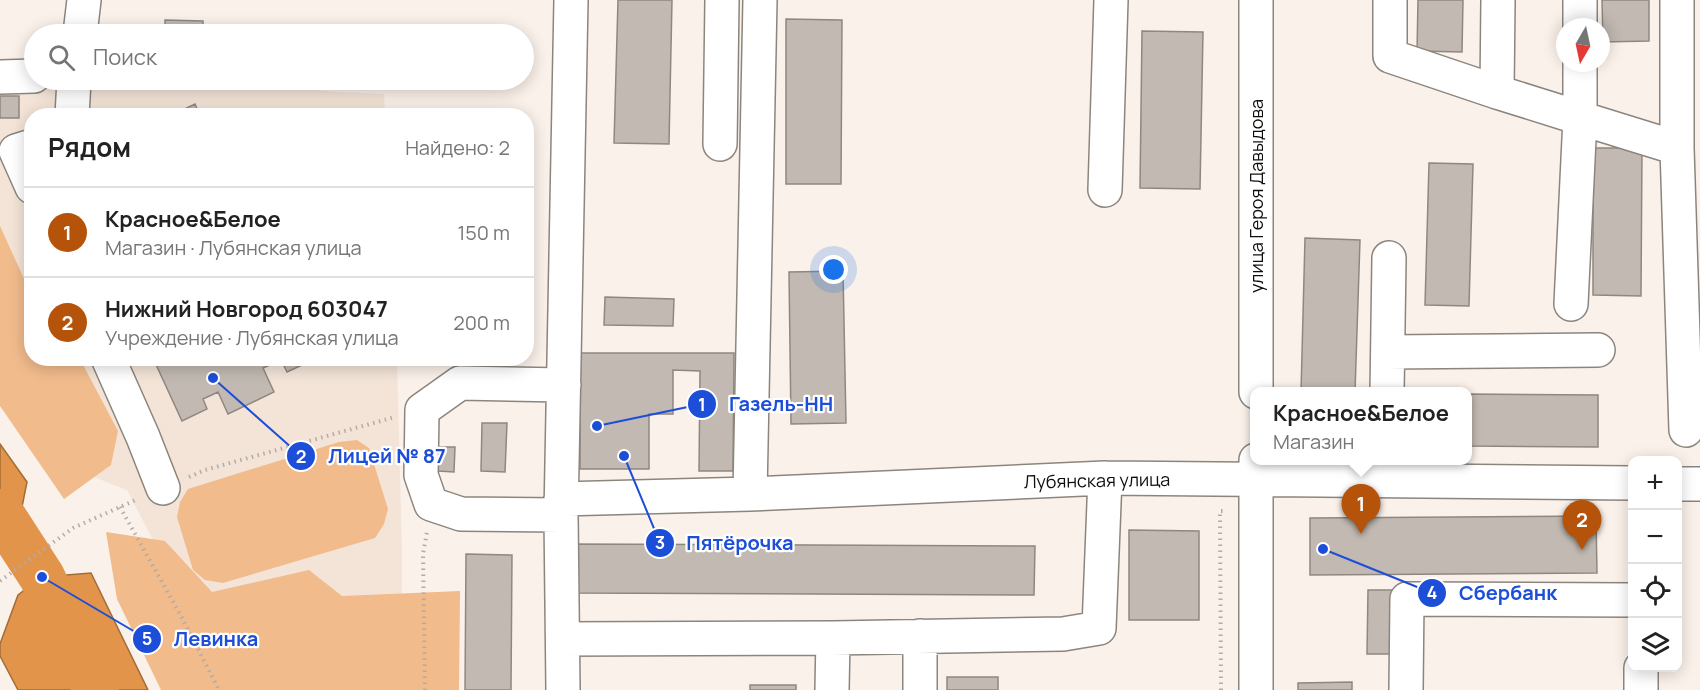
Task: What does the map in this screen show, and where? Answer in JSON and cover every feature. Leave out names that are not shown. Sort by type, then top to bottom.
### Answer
[{"type":"street","points":[[81,24],[84,0]]},
{"type":"street","points":[[563,690],[561,507],[571,0]]},
{"type":"street","points":[[720,144],[722,0]]},
{"type":"street","points":[[750,494],[760,0]]},
{"type":"street","points":[[1105,190],[1111,0]]},
{"type":"street","name":"улица Героя Давыдова","points":[[1256,0],[1256,387]]},
{"type":"street","points":[[1390,0],[1390,56],[1677,148]]},
{"type":"street","points":[[1497,92],[1498,0]]},
{"type":"street","points":[[1580,0],[1580,18]]},
{"type":"street","points":[[1677,0],[1677,148],[1686,430]]},
{"type":"street","points":[[1571,304],[1580,72]]},
{"type":"street","points":[[0,77],[24,76]]},
{"type":"street","points":[[72,108],[73,90]]},
{"type":"street","points":[[24,148],[16,151],[24,169]]},
{"type":"street","points":[[1387,387],[1389,258]]},
{"type":"street","points":[[1388,352],[1598,351]]},
{"type":"street","points":[[111,366],[163,488]]},
{"type":"street","points":[[431,504],[421,475],[422,410],[460,383],[564,385]]},
{"type":"street","points":[[1256,470],[1256,690]]},
{"type":"street","name":"Лубянская улица","points":[[431,504],[461,514],[750,494],[1256,470],[1386,471],[1628,483]]},
{"type":"street","points":[[563,639],[1063,634],[1099,628],[1105,478]]},
{"type":"street","points":[[1682,484],[1700,484]]},
{"type":"street","points":[[1406,690],[1407,599],[1628,600]]},
{"type":"street","points":[[920,636],[920,690]]},
{"type":"street","points":[[832,690],[833,638]]},
{"type":"street","points":[[1641,672],[1641,690]]},
{"type":"path","points":[[0,581],[73,528],[205,470],[422,410]]},
{"type":"path","points":[[425,690],[423,554],[431,504]]},
{"type":"path","points":[[120,507],[219,690]]},
{"type":"shaded area","points":[[24,86],[24,90],[314,90],[384,94],[385,108],[24,108],[24,366],[397,366],[402,553],[401,690],[186,604],[127,490],[81,472],[0,330],[0,87]]},
{"type":"shaded area","points":[[0,226],[24,279],[24,366],[84,366],[118,431],[111,465],[64,499],[0,406]]},
{"type":"shaded area","points":[[357,440],[369,448],[388,509],[384,524],[375,538],[223,583],[205,580],[193,570],[177,517],[180,502],[188,489],[339,442]]},
{"type":"shaded area","points":[[0,444],[27,482],[16,537],[0,538]]},
{"type":"shaded area","points":[[106,532],[165,541],[212,592],[309,570],[342,596],[460,591],[459,690],[161,690],[117,599]]},
{"type":"shaded area","points":[[91,573],[148,690],[18,690],[0,656],[0,644],[18,595],[42,577]]},
{"type":"building","points":[[618,0],[672,0],[669,144],[614,143]]},
{"type":"building","points":[[1418,0],[1463,0],[1462,52],[1417,51]]},
{"type":"building","points":[[1602,0],[1649,0],[1649,41],[1610,42],[1610,18],[1602,18]]},
{"type":"building","points":[[786,19],[842,20],[841,184],[786,184]]},
{"type":"building","points":[[165,20],[203,21],[203,24],[165,24]]},
{"type":"building","points":[[1142,31],[1203,32],[1200,189],[1140,188]]},
{"type":"building","points":[[0,96],[19,96],[19,118],[0,118]]},
{"type":"building","points":[[1593,148],[1642,148],[1641,296],[1593,295]]},
{"type":"building","points":[[1429,163],[1473,164],[1469,306],[1425,305]]},
{"type":"building","points":[[1305,238],[1360,240],[1355,387],[1301,387]]},
{"type":"building","points":[[843,271],[846,423],[791,424],[789,272]]},
{"type":"building","points":[[605,297],[674,299],[673,326],[604,325]]},
{"type":"building","points":[[580,353],[734,353],[733,471],[699,471],[700,371],[673,370],[673,414],[649,414],[649,469],[580,469]]},
{"type":"building","points":[[157,366],[268,366],[263,368],[274,392],[228,414],[218,392],[203,399],[207,409],[182,421]]},
{"type":"building","points":[[284,366],[300,366],[287,372]]},
{"type":"building","points":[[1472,394],[1598,395],[1598,447],[1472,446]]},
{"type":"building","points":[[482,423],[507,423],[505,472],[481,471]]},
{"type":"building","points":[[439,447],[455,447],[454,472],[438,471]]},
{"type":"building","points":[[1596,516],[1597,573],[1310,575],[1310,518]]},
{"type":"building","points":[[1129,530],[1199,531],[1199,620],[1129,620]]},
{"type":"building","points":[[570,544],[1035,546],[1034,595],[570,593]]},
{"type":"building","points":[[466,554],[512,555],[511,690],[465,690]]},
{"type":"building","points":[[1368,590],[1393,590],[1391,654],[1367,654]]},
{"type":"building","points":[[947,677],[998,677],[998,690],[947,690]]},
{"type":"building","points":[[1352,682],[1352,690],[1298,690],[1298,683]]},
{"type":"building","points":[[750,685],[796,685],[796,690],[750,690]]},
{"type":"waterway","points":[[0,512],[42,577],[96,690]]},
{"type":"place","name":"Лицей № 87","points":[[213,378]]},
{"type":"place","name":"Газель-НН","points":[[597,426]]},
{"type":"place","name":"Пятёрочка","points":[[624,456]]},
{"type":"place","name":"Красное&Белое","points":[[1361,534]]},
{"type":"place","name":"Сбербанк","points":[[1323,549]]},
{"type":"place","name":"Нижний Новгород 603047","points":[[1582,550]]},
{"type":"place","name":"Левинка","points":[[42,577]]}]
